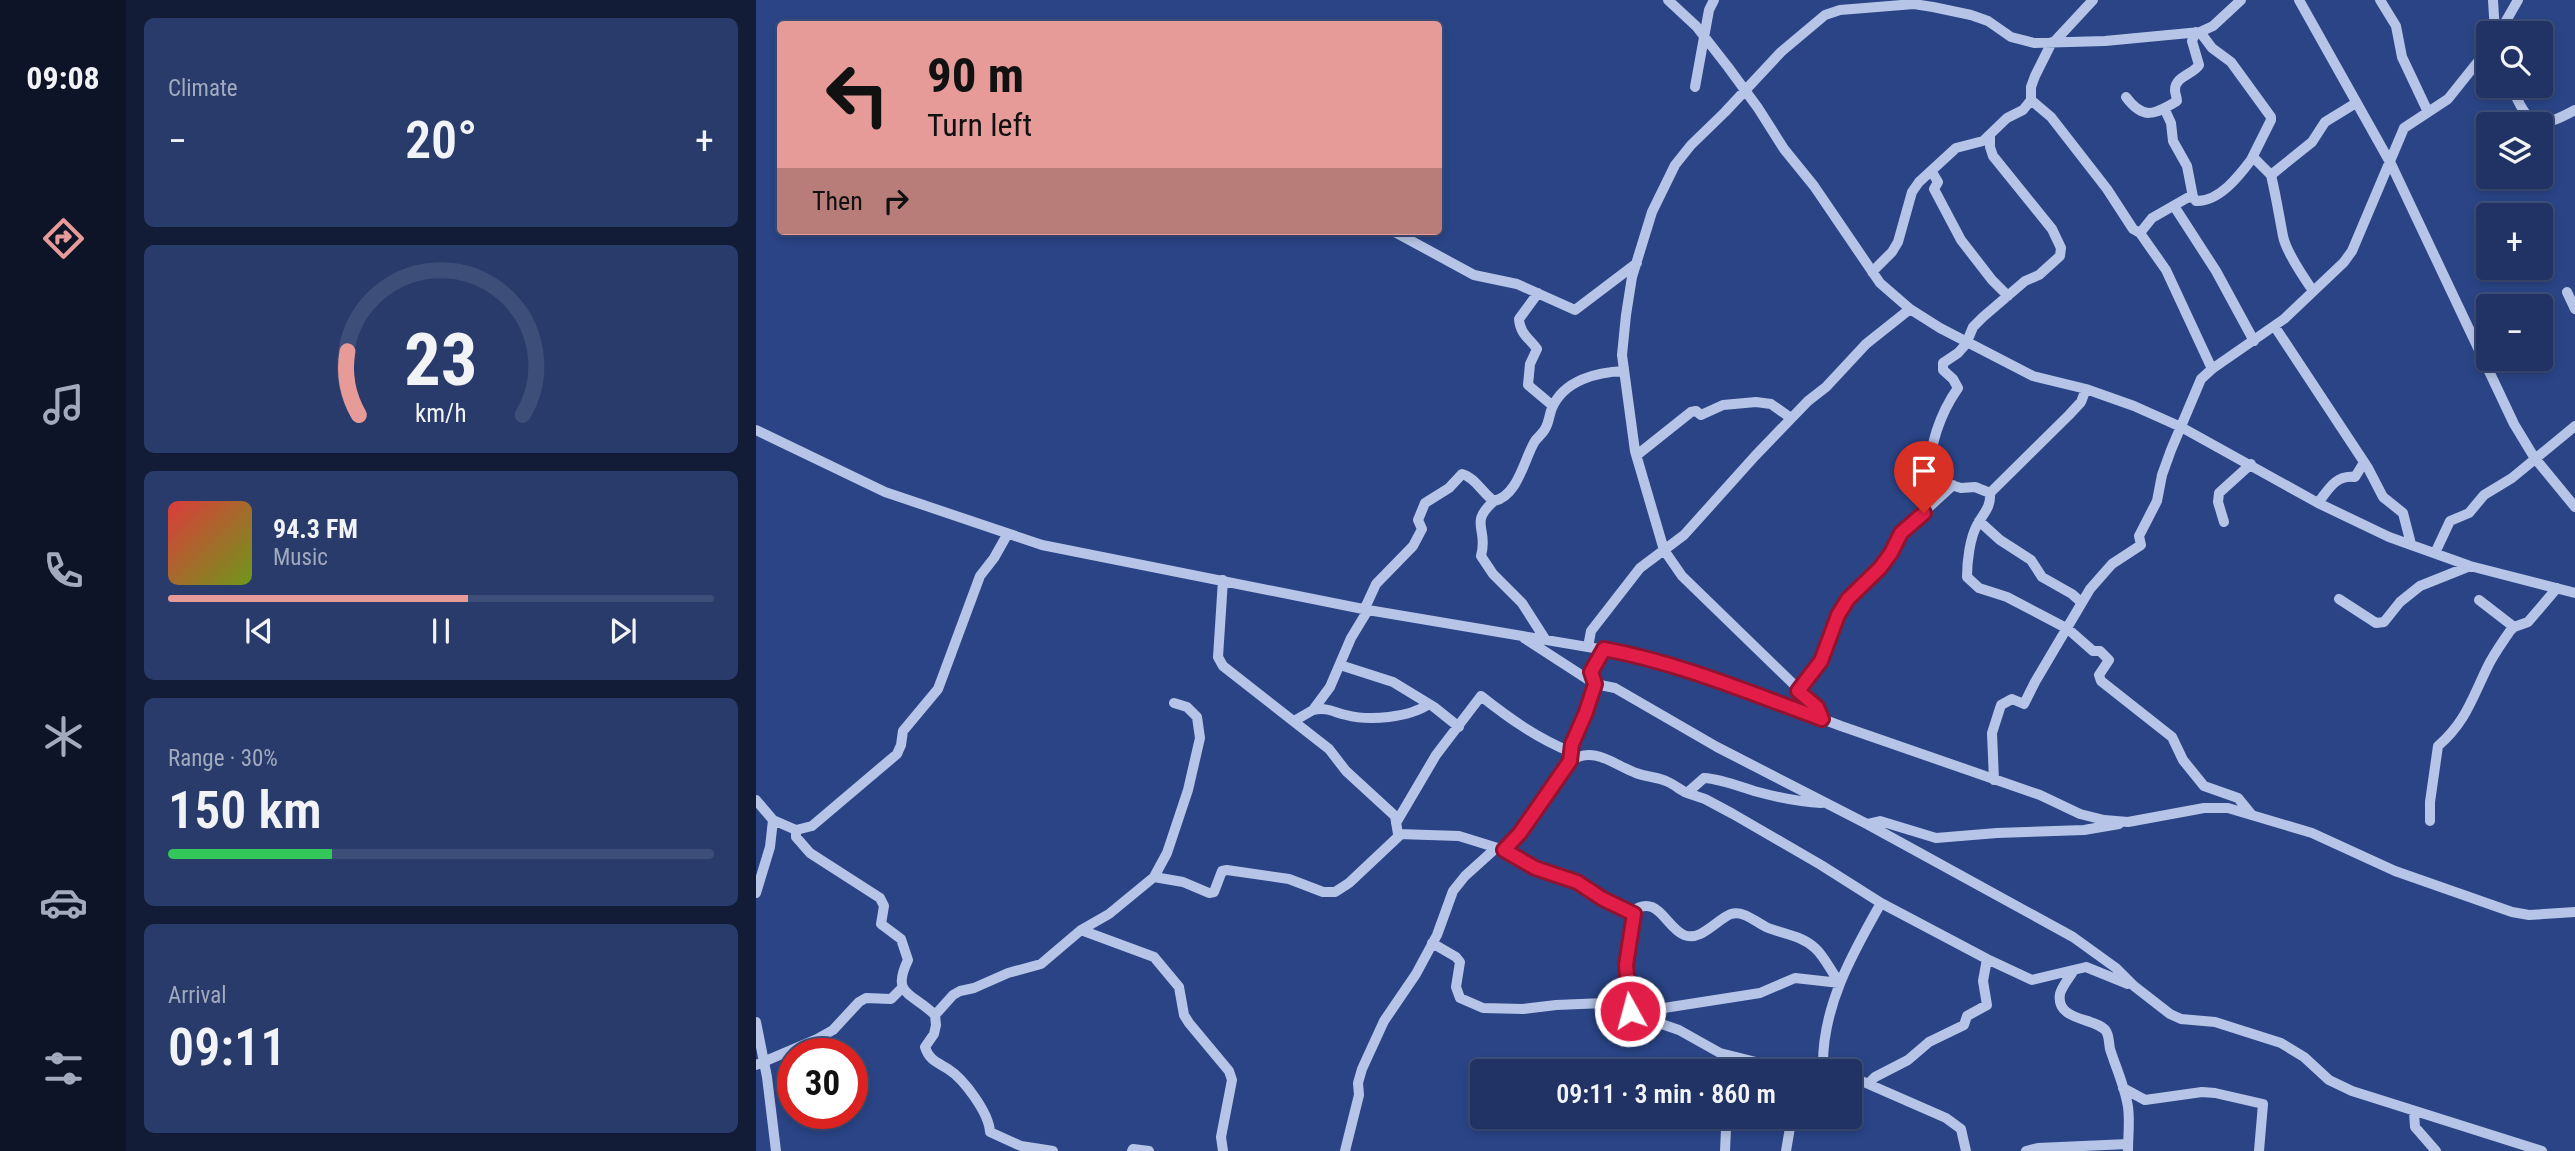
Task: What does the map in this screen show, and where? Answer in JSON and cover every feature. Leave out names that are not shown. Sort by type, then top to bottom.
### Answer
[{"type":"street","points":[[1668,0],[1705,38],[1758,108],[1872,272],[1891,294],[1910,309],[2033,376],[2133,406],[2180,427],[2318,503],[2389,537],[2470,566],[2575,593]]},
{"type":"street","points":[[1695,87],[1709,10],[1714,0]]},
{"type":"street","points":[[1872,272],[1898,242],[1905,225],[1912,192],[1919,182],[1956,149],[1983,141],[2007,118],[2023,110],[2031,100],[2031,87],[2035,76],[2053,42],[2093,0]]},
{"type":"street","points":[[1822,719],[1817,707],[1682,576],[1664,550],[1637,455],[1622,355],[1625,328],[1632,276],[1652,212],[1675,165],[1789,44],[1825,15],[1840,10],[1899,2],[1924,5],[1971,15],[1988,21],[2011,37],[2034,43],[2105,41],[2198,32],[2213,26],[2241,0]]},
{"type":"street","points":[[2299,0],[2391,164],[2450,285],[2497,392],[2534,457],[2575,507]]},
{"type":"street","points":[[2380,0],[2396,26],[2402,57],[2428,111]]},
{"type":"street","points":[[2493,0],[2496,21]]},
{"type":"street","points":[[2505,21],[2518,0]]},
{"type":"street","points":[[2126,97],[2136,110],[2144,113],[2165,110],[2176,101],[2177,81],[2197,70],[2199,65],[2192,41],[2198,32]]},
{"type":"street","points":[[2165,110],[2171,123],[2173,141],[2187,166],[2196,201],[2202,201],[2233,182],[2251,160],[2271,120],[2231,62],[2212,48],[2198,32]]},
{"type":"street","points":[[1994,780],[1992,733],[2001,705],[2012,699],[2024,704],[2081,602],[2112,564],[2141,545],[2139,536],[2157,501],[2162,475],[2197,387],[2212,369],[2275,327],[2344,262],[2352,251],[2391,164],[2404,128],[2448,99],[2476,63]]},
{"type":"street","points":[[2519,98],[2525,113],[2533,122],[2543,124],[2575,110]]},
{"type":"street","points":[[2031,100],[2051,117],[2166,270],[2212,369]]},
{"type":"street","points":[[2271,175],[2312,142],[2325,122],[2356,103]]},
{"type":"street","points":[[1990,136],[1993,156],[2052,229],[2061,248],[2060,256],[2039,275],[2025,281],[1973,327],[1958,353],[1943,363],[1943,370],[1958,388],[1938,426],[1929,469],[1933,481],[1961,488],[1975,486],[1990,493]]},
{"type":"street","points":[[2251,160],[2255,159],[2271,175],[2279,203],[2283,237],[2302,276],[2313,291]]},
{"type":"street","points":[[1932,172],[1938,182],[1934,189],[1961,240],[2008,296]]},
{"type":"street","points":[[2140,233],[2152,218],[2193,197]]},
{"type":"street","points":[[2174,206],[2216,271],[2254,341]]},
{"type":"street","points":[[1400,235],[1474,275],[1517,284],[1575,310],[1637,263]]},
{"type":"street","points":[[2567,292],[2575,309]]},
{"type":"street","points":[[1538,293],[1520,319],[1525,337],[1538,349],[1530,364],[1528,385],[1553,406]]},
{"type":"street","points":[[1588,646],[1591,631],[1640,568],[1684,535],[1791,418],[1833,380],[1866,344],[1910,309]]},
{"type":"street","points":[[2275,327],[2384,497],[2403,513],[2411,544]]},
{"type":"street","points":[[1545,639],[1522,603],[1493,574],[1481,556],[1485,543],[1480,517],[1494,501],[1506,495],[1523,472],[1533,446],[1546,428],[1553,406],[1562,394],[1594,373],[1624,371]]},
{"type":"street","points":[[2086,390],[2081,402],[2069,415],[1990,493],[1991,504],[1979,521],[1970,551],[1967,576],[1979,588],[2007,597],[2068,629],[2092,651],[2100,651],[2109,660],[2099,675],[2101,681],[2172,737],[2183,760],[2204,786],[2238,798],[2251,814]]},
{"type":"street","points":[[1637,455],[1691,412],[1696,411],[1701,415],[1723,405],[1756,402],[1771,404],[1791,418]]},
{"type":"street","points":[[2434,553],[2450,521],[2469,513],[2484,495],[2512,478],[2534,457],[2546,452],[2575,426]]},
{"type":"street","points":[[756,430],[885,492],[1042,545],[1366,610],[1604,649],[1682,668],[2040,795],[2080,814],[2104,820],[2128,821]]},
{"type":"street","points":[[2224,522],[2218,502],[2219,493],[2251,464]]},
{"type":"street","points":[[2318,503],[2331,485],[2341,478],[2355,477],[2364,464]]},
{"type":"street","points":[[1313,710],[1330,687],[1376,584],[1413,546],[1422,529],[1418,520],[1427,501],[1449,488],[1462,474],[1468,475],[1486,496],[1494,501]]},
{"type":"street","points":[[1798,691],[1821,661],[1838,615],[1848,599],[1880,568],[1901,533],[1953,485]]},
{"type":"street","points":[[1979,521],[2000,540],[2031,560],[2042,577],[2073,594],[2081,602]]},
{"type":"street","points":[[756,800],[773,820],[796,830],[812,826],[897,754],[903,731],[942,682],[980,576],[1007,535]]},
{"type":"street","points":[[2339,599],[2376,623],[2384,622],[2400,602],[2420,586],[2470,566]]},
{"type":"street","points":[[1223,580],[1218,657],[1223,666],[1329,749],[1346,771],[1395,816],[1398,830]]},
{"type":"street","points":[[2430,821],[2438,746],[2454,733],[2467,713],[2488,667],[2514,627],[2528,622],[2557,588]]},
{"type":"street","points":[[2479,600],[2514,627]]},
{"type":"street","points":[[1519,635],[1595,684],[1615,688],[1717,747],[1867,824],[2073,937],[2116,968],[2134,986],[2171,1014],[2181,1019],[2215,1022],[2281,1043],[2304,1058],[2329,1080],[2351,1091],[2542,1151]]},
{"type":"street","points":[[1345,1151],[1359,1095],[1358,1083],[1362,1069],[1389,1011],[1404,995],[1432,943],[1453,891],[1465,876],[1520,833],[1571,756],[1572,744],[1595,684],[1591,672],[1604,649]]},
{"type":"street","points":[[1340,665],[1393,682],[1429,704],[1459,727]]},
{"type":"street","points":[[1154,877],[1183,882],[1209,893],[1214,892],[1222,872],[1227,870],[1289,879],[1323,891],[1335,891],[1349,883],[1398,830],[1410,796],[1436,755],[1481,696],[1509,719],[1571,756],[1592,754],[1606,758],[1635,773],[1669,782],[1687,793],[1705,799],[1821,864],[1881,903],[2032,980],[2086,967],[2134,986]]},
{"type":"street","points":[[935,1015],[960,991],[1041,964],[1081,930],[1109,914],[1154,877],[1167,853],[1188,790],[1200,738],[1197,717],[1187,707],[1174,703]]},
{"type":"street","points":[[1294,721],[1313,710],[1324,708],[1345,715],[1377,720],[1421,709],[1429,704]]},
{"type":"street","points":[[1687,793],[1704,778],[1714,778],[1766,794],[1825,804]]},
{"type":"street","points":[[1867,824],[1880,821],[1936,838],[2084,830],[2204,808],[2228,808],[2312,833],[2395,871],[2483,904],[2529,915],[2575,912]]},
{"type":"street","points":[[756,893],[770,847],[773,820]]},
{"type":"street","points":[[796,830],[796,837],[810,853],[880,898],[884,906],[881,924],[901,939],[908,960],[899,981],[902,988],[935,1015],[936,1025],[925,1047],[927,1054],[936,1064],[949,1070],[982,1107],[989,1120],[990,1132],[1021,1146],[1053,1151]]},
{"type":"street","points":[[1398,830],[1459,836],[1500,849],[1535,868],[1577,882],[1634,914],[1626,965],[1630,1011],[1647,1021],[1679,1030],[1736,1059]]},
{"type":"street","points":[[1823,1059],[1825,1026],[1840,983],[1881,903]]},
{"type":"street","points":[[1631,912],[1637,907],[1652,907],[1684,935],[1694,936],[1730,914],[1743,914],[1766,927],[1808,942],[1820,953],[1840,983]]},
{"type":"street","points":[[1081,930],[1148,954],[1160,964],[1179,988],[1184,1015],[1229,1071],[1232,1080],[1221,1137],[1223,1151]]},
{"type":"street","points":[[1432,943],[1460,961],[1457,987],[1460,998],[1483,1008],[1523,1009],[1629,1002],[1664,1008],[1760,993],[1796,978],[1840,983]]},
{"type":"street","points":[[1868,1084],[1875,1077],[1908,1060],[1929,1042],[1964,1025],[1967,1016],[1987,1005],[1983,981],[1987,959]]},
{"type":"street","points":[[2026,1151],[2038,1148],[2128,1147],[2128,1105],[2104,1028],[2077,1019],[2065,1009],[2061,1001],[2060,993],[2074,970]]},
{"type":"street","points":[[760,1063],[833,1030],[866,998],[891,999],[902,988]]},
{"type":"street","points":[[756,1022],[760,1063],[776,1151]]},
{"type":"street","points":[[1862,1081],[1946,1118],[1961,1129],[1966,1151]]},
{"type":"street","points":[[2123,1088],[2146,1100],[2202,1092],[2263,1104],[2259,1151]]},
{"type":"street","points":[[2414,1112],[2415,1127],[2436,1151]]},
{"type":"street","points":[[1725,1151],[1726,1129]]},
{"type":"street","points":[[1786,1151],[1790,1129]]},
{"type":"street","points":[[1132,1151],[1149,1151]]},
{"type":"route","points":[[1630,1011],[1626,965],[1634,914],[1577,882],[1535,868],[1504,850],[1520,833],[1570,761],[1572,744],[1595,684],[1591,672],[1595,663],[1604,649],[1634,655],[1713,678],[1822,719],[1817,707],[1798,691],[1821,661],[1838,615],[1848,599],[1880,568],[1901,533],[1924,513]]}]
